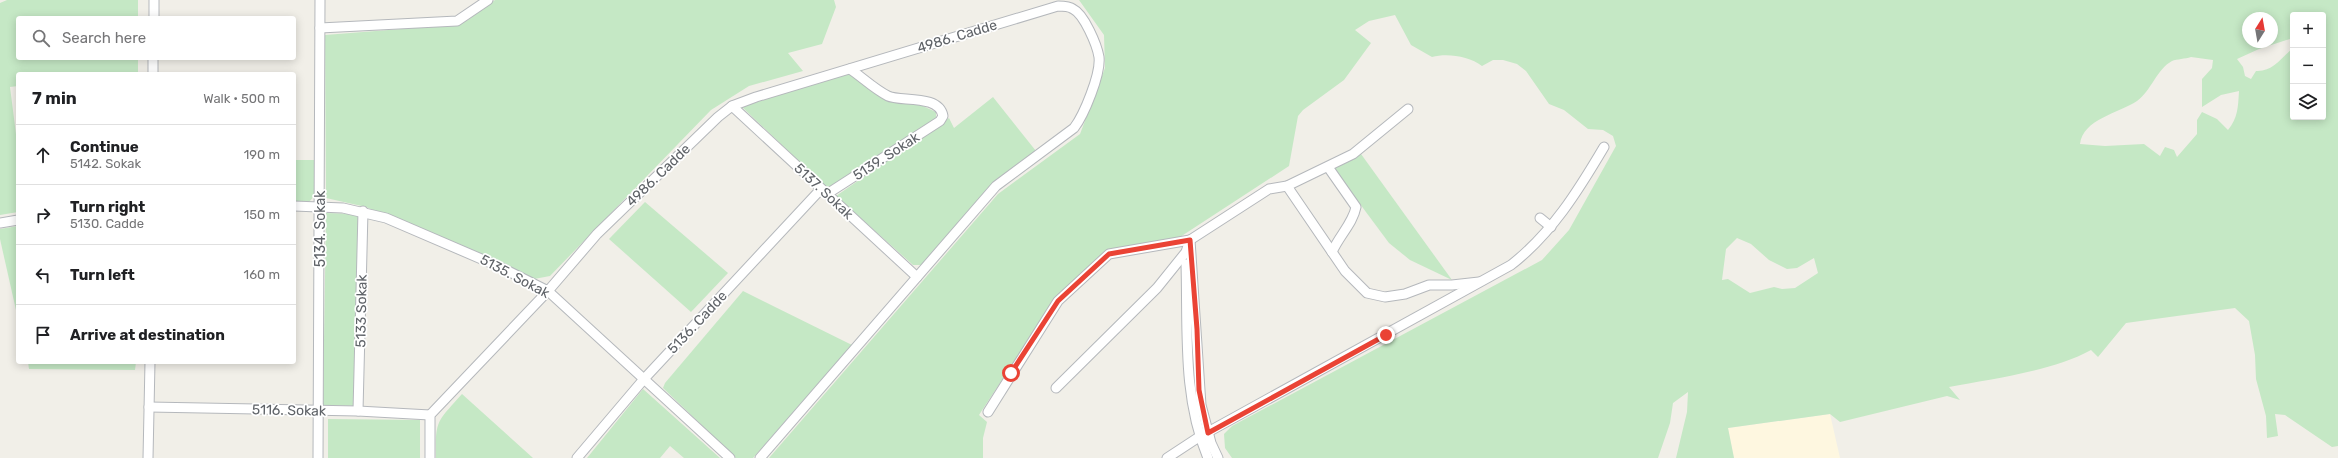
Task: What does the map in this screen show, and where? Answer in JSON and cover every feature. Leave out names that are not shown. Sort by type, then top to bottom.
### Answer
[{"type":"street","points":[[154,0],[154,16]]},
{"type":"street","name":"5134. Sokak","points":[[318,458],[321,207],[320,0]]},
{"type":"street","points":[[320,28],[457,20],[488,0]]},
{"type":"street","name":"4986. Cadde","points":[[430,415],[548,291],[618,213],[718,117],[732,106],[850,68],[1058,6],[1074,9],[1086,22],[1099,57],[1098,69],[1081,118],[1074,128],[996,186],[760,458]]},
{"type":"street","points":[[153,60],[153,72]]},
{"type":"street","name":"5139. Sokak","points":[[824,191],[940,121],[942,116],[941,111],[923,101],[889,96],[850,68]]},
{"type":"street","name":"5137. Sokak","points":[[732,106],[917,277]]},
{"type":"street","points":[[988,412],[1058,301],[1109,254],[1190,240],[1269,189],[1287,186],[1353,154],[1408,109]]},
{"type":"street","points":[[1168,458],[1203,435],[1485,281],[1526,253],[1551,227],[1574,197],[1604,146]]},
{"type":"street","points":[[1328,167],[1356,207],[1355,215],[1338,238],[1332,252]]},
{"type":"street","points":[[1287,186],[1332,252],[1356,283],[1367,293],[1385,297],[1405,294],[1429,285],[1452,285],[1485,281]]},
{"type":"street","name":"5136. Cadde","points":[[577,458],[644,379],[824,191]]},
{"type":"street","name":"5135. Sokak","points":[[296,206],[363,211],[407,226],[500,267],[548,291],[730,458]]},
{"type":"street","name":"5133 Sokak","points":[[358,411],[363,211]]},
{"type":"street","points":[[1540,218],[1551,227]]},
{"type":"street","points":[[0,223],[16,220]]},
{"type":"street","points":[[1190,240],[1186,252],[1190,394],[1203,435],[1208,458]]},
{"type":"street","points":[[1190,240],[1203,435],[1218,458]]},
{"type":"street","points":[[1056,388],[1157,288],[1186,252]]},
{"type":"street","points":[[148,458],[150,364]]},
{"type":"street","name":"5116. Sokak","points":[[149,408],[319,410],[430,415]]},
{"type":"street","points":[[430,415],[430,458]]},
{"type":"shaded area","points":[[1830,414],[1840,458],[1734,458],[1728,428]]},
{"type":"green space","points":[[7,0],[138,0],[138,16],[16,16],[16,60],[138,60],[138,72],[16,72],[16,86],[10,87],[16,134],[16,212],[0,215],[0,3]]},
{"type":"green space","points":[[495,0],[834,0],[836,7],[822,44],[788,53],[803,71],[749,86],[711,110],[550,276],[534,279],[366,207],[326,198],[325,35],[452,25],[468,20]]},
{"type":"green space","points":[[1079,0],[2338,0],[2338,446],[2332,447],[2285,415],[2275,414],[2278,436],[2267,438],[2266,416],[2256,379],[2255,355],[2249,321],[2235,308],[2126,323],[2098,357],[2091,350],[2059,364],[2041,369],[1949,387],[1960,400],[1947,396],[1840,422],[1830,414],[1728,428],[1734,458],[1676,458],[1687,412],[1688,392],[1673,403],[1670,423],[1658,458],[1232,458],[1225,448],[1224,434],[1232,426],[1542,260],[1569,230],[1616,146],[1613,136],[1603,130],[1588,129],[1564,110],[1549,104],[1526,71],[1517,64],[1503,60],[1493,60],[1482,66],[1471,60],[1458,56],[1444,55],[1432,57],[1411,45],[1395,15],[1369,21],[1355,30],[1371,43],[1344,80],[1303,110],[1298,116],[1289,166],[1177,239],[1105,252],[1055,299],[979,415],[987,422],[983,438],[983,458],[769,458],[998,194],[1080,134],[1105,68],[1104,35]],"holes":[[[2242,12],[2278,12],[2278,43],[2290,39],[2290,12],[2326,12],[2326,120],[2290,120],[2290,51],[2272,67],[2262,71],[2256,71],[2251,79],[2245,76],[2243,67],[2237,59],[2262,48],[2242,48]],[[2191,57],[2213,60],[2212,68],[2202,79],[2202,107],[2221,95],[2239,91],[2236,117],[2228,130],[2217,119],[2202,112],[2197,120],[2197,134],[2177,157],[2174,150],[2165,147],[2160,156],[2144,144],[2105,146],[2080,144],[2083,135],[2088,128],[2103,118],[2130,105],[2142,97],[2162,69],[2172,61]],[[1737,238],[1751,244],[1769,260],[1787,269],[1797,268],[1814,258],[1818,273],[1795,288],[1782,289],[1774,287],[1750,293],[1728,279],[1722,280],[1726,249]]]},
{"type":"green space","points":[[848,72],[936,112],[936,118],[828,189],[742,107]]},
{"type":"green space","points":[[993,97],[1036,151],[987,189],[923,265],[913,265],[836,196],[949,118],[954,128]]},
{"type":"green space","points":[[1361,154],[1452,280],[1410,260],[1389,243],[1334,169]]},
{"type":"green space","points":[[296,160],[317,160],[316,194],[309,202],[296,202]]},
{"type":"green space","points":[[645,202],[728,273],[691,312],[609,239]]},
{"type":"green space","points":[[326,213],[358,214],[355,406],[323,405]]},
{"type":"green space","points":[[16,226],[16,310],[0,239],[0,229]]},
{"type":"green space","points":[[743,291],[852,345],[753,458],[736,458],[663,388],[665,383]]},
{"type":"green space","points":[[28,364],[136,364],[135,370],[29,369]]},
{"type":"green space","points":[[643,389],[720,458],[684,458],[670,446],[660,458],[587,458]]},
{"type":"green space","points":[[462,394],[533,458],[436,458],[436,436],[439,422],[447,410]]},
{"type":"green space","points":[[328,419],[420,420],[420,458],[328,458]]},
{"type":"route","points":[[1011,373],[1058,301],[1109,254],[1190,240],[1197,329],[1199,390],[1208,433],[1386,335]]}]
